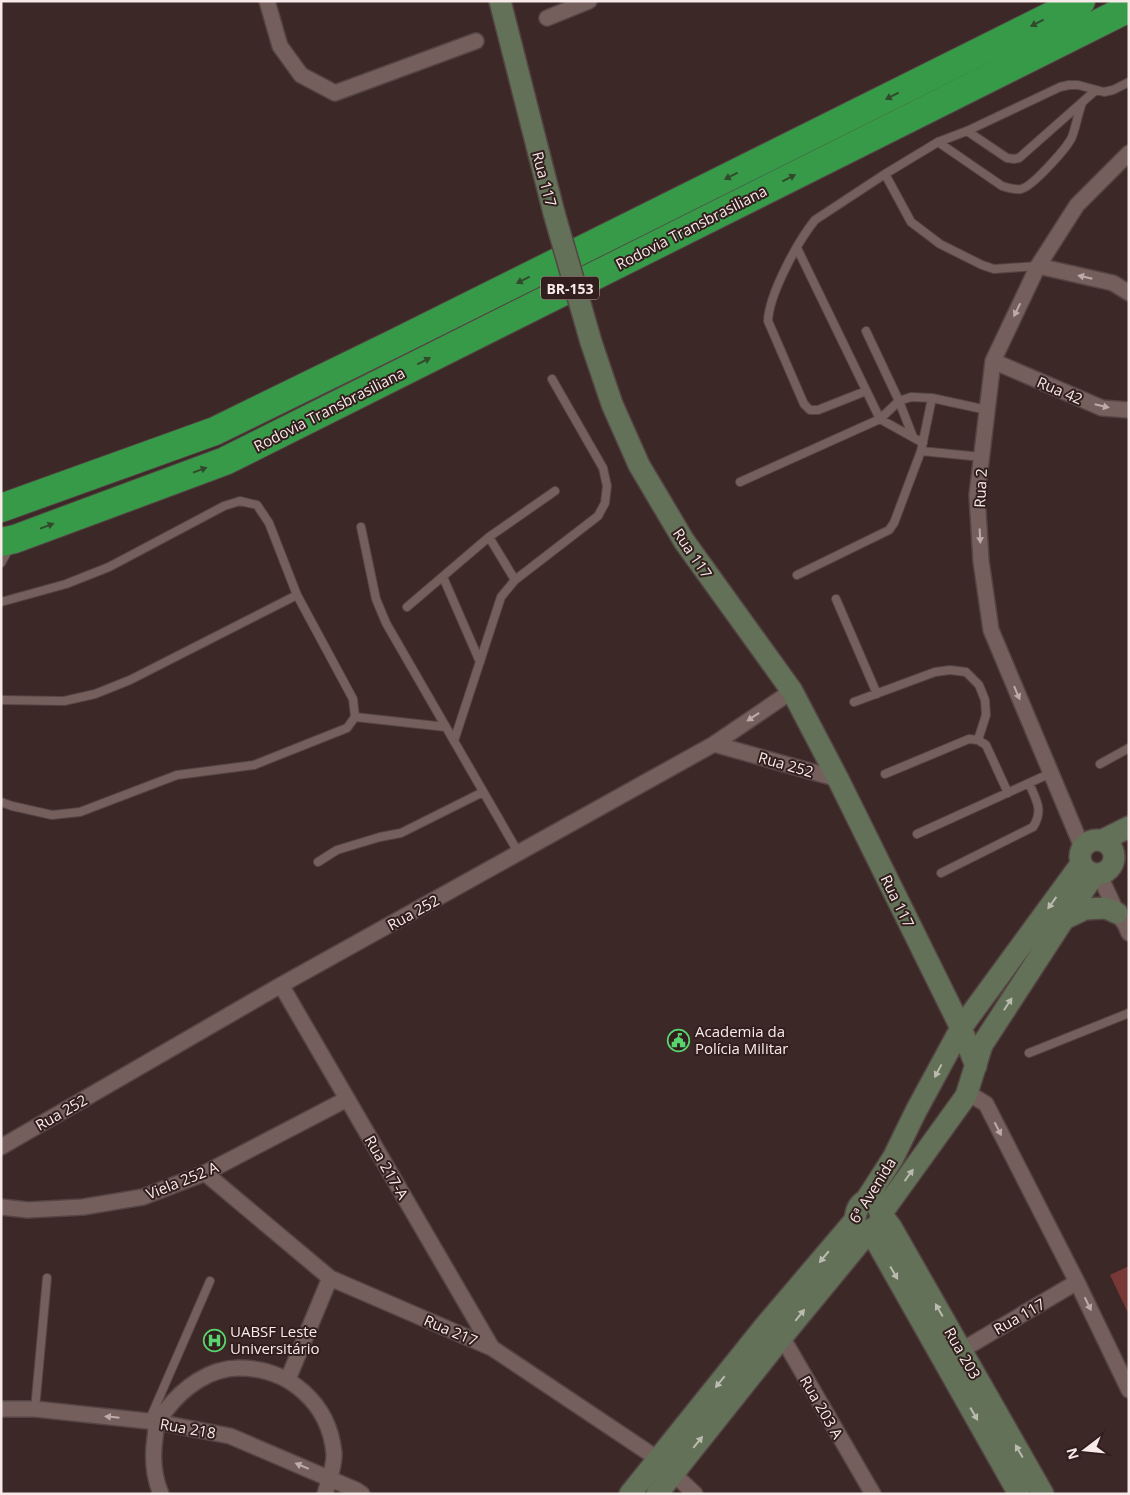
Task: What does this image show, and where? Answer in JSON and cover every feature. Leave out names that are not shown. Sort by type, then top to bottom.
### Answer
[{"type":"highway","name":"Rodovia Transbrasiliana","points":[[1,508],[215,431],[398,342],[1081,1]]},
{"type":"highway","name":"Rodovia Transbrasiliana","points":[[8,540],[225,461],[1129,8]]},
{"type":"street","points":[[267,1],[280,46],[301,75],[335,93],[476,41]]},
{"type":"street","name":"Rua 117","points":[[500,1],[554,213],[591,342],[612,404],[639,466],[684,541],[792,691],[838,779],[961,1028],[976,1066]]},
{"type":"street","points":[[548,18],[589,1]]},
{"type":"street","name":"Rua 2","points":[[1129,153],[1077,205],[1038,266],[993,361],[977,495],[981,561],[991,630],[1089,865],[1129,933]]},
{"type":"street","points":[[1038,266],[1113,283],[1129,293]]},
{"type":"street","name":"Rua 42","points":[[993,361],[1102,408],[1129,410]]},
{"type":"street","points":[[714,744],[792,691]]},
{"type":"street","name":"Rua 252","points":[[1,1147],[518,852],[714,744],[838,779]]},
{"type":"street","points":[[1108,846],[1129,827]]},
{"type":"street","points":[[1091,840],[1108,846],[1113,864],[1108,871],[1089,865],[1091,840]]},
{"type":"street","name":"6ª Avenida","points":[[630,1494],[658,1459],[773,1332],[966,1096],[982,1045],[1064,919],[1089,865]]},
{"type":"street","name":"6ª Avenida","points":[[868,1216],[892,1158],[961,1028],[1089,865]]},
{"type":"street","points":[[1064,919],[1086,908],[1106,908],[1117,913]]},
{"type":"street","name":"Rua 217-A","points":[[282,986],[492,1348]]},
{"type":"street","points":[[961,1028],[982,1045]]},
{"type":"street","points":[[966,1096],[973,1096],[986,1104],[1077,1282],[1129,1390]]},
{"type":"street","name":"Viela 252 A","points":[[1,1207],[28,1210],[83,1206],[143,1197],[205,1173],[347,1099]]},
{"type":"street","name":"Rua 217","points":[[205,1173],[330,1278],[492,1348],[658,1459],[696,1494]]},
{"type":"street","name":"Rua 203","points":[[868,1216],[891,1228],[1043,1494]]},
{"type":"street","name":"Rua 203","points":[[868,1216],[1019,1494]]},
{"type":"street","points":[[288,1379],[330,1278]]},
{"type":"street","name":"Rua 117","points":[[962,1350],[1077,1282]]},
{"type":"street","name":"6ª Avenida","points":[[657,1494],[773,1332]]},
{"type":"street","name":"Rua 203 A","points":[[773,1332],[873,1494]]},
{"type":"street","points":[[161,1494],[156,1481],[153,1454],[153,1422],[188,1386],[212,1373],[237,1368],[264,1370],[288,1379],[312,1399],[328,1425],[334,1454],[330,1478],[324,1494]]},
{"type":"street","name":"Rua 218","points":[[1,1409],[36,1410],[153,1422],[230,1436],[330,1478],[362,1494]]},
{"type":"lane","points":[[866,391],[818,410],[810,410],[804,404],[768,321],[768,310],[774,296],[796,248],[807,230],[816,220],[885,174],[938,142],[967,131],[1060,87],[1078,85],[1104,92],[1129,82]]},
{"type":"lane","points":[[967,131],[1007,158],[1014,160],[1020,158],[1096,90]]},
{"type":"lane","points":[[938,142],[1002,186],[1022,189],[1032,183],[1067,145],[1072,136],[1082,103]]},
{"type":"lane","points":[[885,174],[911,222],[940,244],[994,269],[1038,266]]},
{"type":"lane","points":[[796,248],[880,419],[913,437],[922,447],[982,457]]},
{"type":"lane","points":[[866,331],[913,437]]},
{"type":"lane","points":[[454,741],[502,597],[515,580],[598,516],[605,503],[607,486],[603,468],[552,378]]},
{"type":"lane","points":[[740,482],[880,419],[899,402],[911,397],[932,398],[987,410]]},
{"type":"lane","points":[[798,575],[888,530],[894,523],[922,447],[932,398]]},
{"type":"lane","points":[[408,607],[489,537],[555,491]]},
{"type":"lane","points":[[1,601],[66,584],[109,567],[224,506],[240,501],[257,505],[269,523],[297,595],[353,699],[355,717],[346,728],[254,765],[177,775],[80,812],[52,815],[1,802]]},
{"type":"lane","points":[[361,527],[376,599],[386,623],[518,852]]},
{"type":"lane","points":[[489,537],[515,580]]},
{"type":"lane","points":[[1,563],[8,540]]},
{"type":"lane","points":[[442,577],[480,662]]},
{"type":"lane","points":[[1,700],[64,701],[94,694],[130,680],[297,595]]},
{"type":"lane","points":[[836,599],[876,694]]},
{"type":"lane","points":[[854,702],[935,672],[950,670],[966,672],[979,685],[985,700],[986,715],[978,740]]},
{"type":"lane","points":[[355,717],[446,728]]},
{"type":"lane","points":[[884,774],[969,739],[978,740],[986,744],[1008,793]]},
{"type":"lane","points":[[1100,764],[1129,748]]},
{"type":"lane","points":[[917,834],[1051,773]]},
{"type":"lane","points":[[941,873],[1033,827],[1039,818],[1038,806],[1028,783]]},
{"type":"lane","points":[[318,862],[337,850],[380,837],[401,833],[484,792]]},
{"type":"lane","points":[[1030,1053],[1129,1013]]},
{"type":"lane","points":[[36,1410],[47,1278]]},
{"type":"lane","points":[[153,1422],[210,1281]]},
{"type":"shaded area","points":[[1129,1266],[1129,1315],[1110,1275]]},
{"type":"place","name":"Academia da Polícia Militar","points":[[679,1040]]},
{"type":"place","name":"UABSF Leste Universitário","points":[[214,1340]]}]
